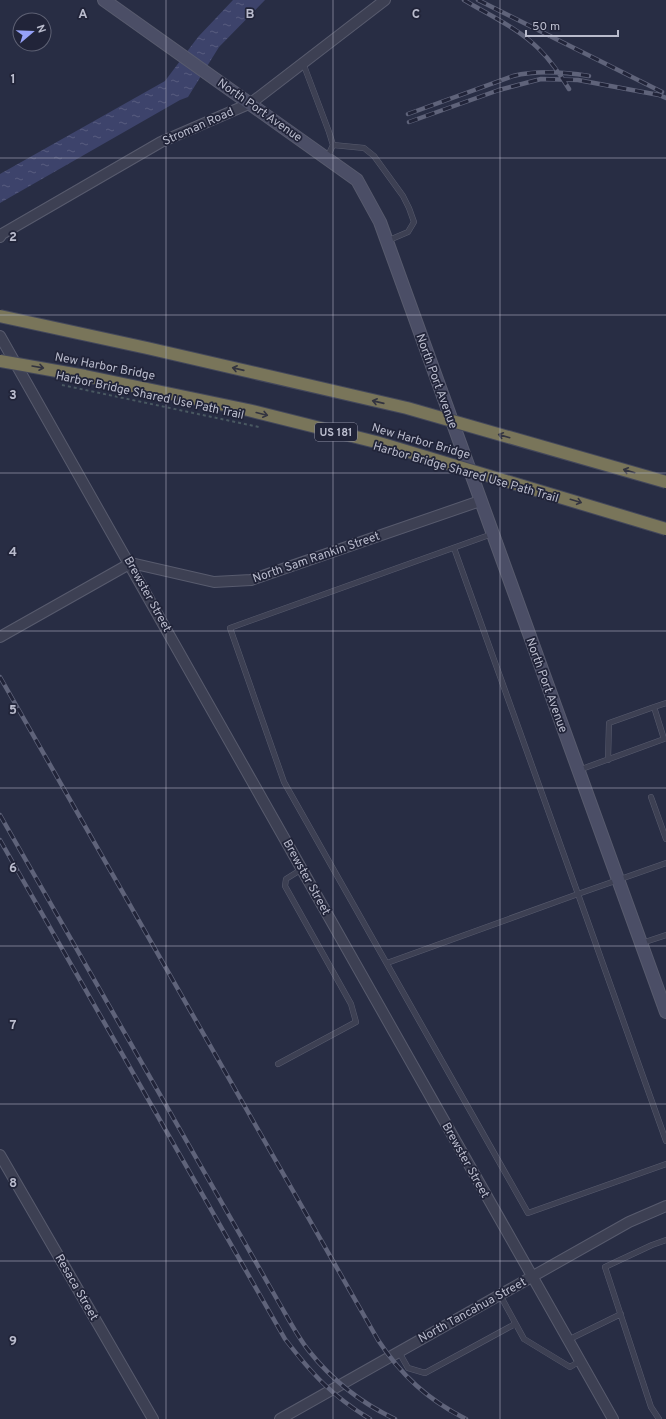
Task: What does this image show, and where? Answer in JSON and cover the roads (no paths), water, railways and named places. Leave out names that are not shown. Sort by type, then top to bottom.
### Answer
[{"type":"highway","points":[[0,316],[407,408],[666,482]]},
{"type":"highway","name":"New Harbor Bridge","points":[[0,360],[248,410],[376,442],[666,529]]},
{"type":"main road","name":"North Port Avenue","points":[[104,0],[358,180],[380,222],[666,1012]]},
{"type":"street","name":"Stroman Road","points":[[0,237],[9,230],[161,142],[251,103],[385,0]]},
{"type":"street","name":"Brewster Street","points":[[0,336],[131,563],[613,1419]]},
{"type":"street","name":"North Sam Rankin Street","points":[[131,563],[214,582],[251,580],[480,501]]},
{"type":"street","points":[[0,637],[131,563]]},
{"type":"street","name":"Resaca Street","points":[[0,1155],[153,1419]]},
{"type":"street","name":"North Tancahua Street","points":[[280,1419],[629,1222],[666,1206]]},
{"type":"lane","points":[[303,62],[329,132],[332,145],[327,158]]},
{"type":"lane","points":[[332,145],[364,148],[374,156],[403,196],[414,222],[408,232],[387,241]]},
{"type":"lane","points":[[492,534],[230,628],[284,782],[528,1213],[666,1164]]},
{"type":"lane","points":[[454,548],[666,1141]]},
{"type":"lane","points":[[608,760],[609,723],[666,703]]},
{"type":"lane","points":[[578,770],[664,739],[654,707]]},
{"type":"lane","points":[[651,797],[666,839]]},
{"type":"lane","points":[[387,963],[666,863]]},
{"type":"lane","points":[[278,1064],[356,1022],[351,1004],[285,886],[286,879],[302,869]]},
{"type":"lane","points":[[641,944],[666,935]]},
{"type":"lane","points":[[659,1419],[651,1407],[605,1267],[666,1240]]},
{"type":"lane","points":[[500,1295],[524,1339],[570,1367],[580,1360]]},
{"type":"lane","points":[[568,1340],[621,1314]]},
{"type":"lane","points":[[399,1352],[408,1368],[425,1373],[515,1324]]},
{"type":"water","points":[[233,0],[265,0],[219,47],[188,97],[180,100],[0,203],[0,174],[165,81],[198,37]]},
{"type":"railway","points":[[464,0],[513,28],[531,41],[559,73],[569,89]]},
{"type":"railway","points":[[478,0],[662,92]]},
{"type":"railway","points":[[408,114],[522,74],[551,72],[589,76]]},
{"type":"railway","points":[[409,122],[499,90],[541,79],[578,80],[659,95],[666,98]]},
{"type":"railway","points":[[0,677],[378,1340],[396,1364],[416,1386],[439,1404],[466,1419]]},
{"type":"railway","points":[[0,815],[300,1339],[318,1362],[337,1381],[370,1406],[395,1419]]},
{"type":"railway","points":[[0,840],[285,1339],[323,1384],[344,1402],[370,1419]]}]
